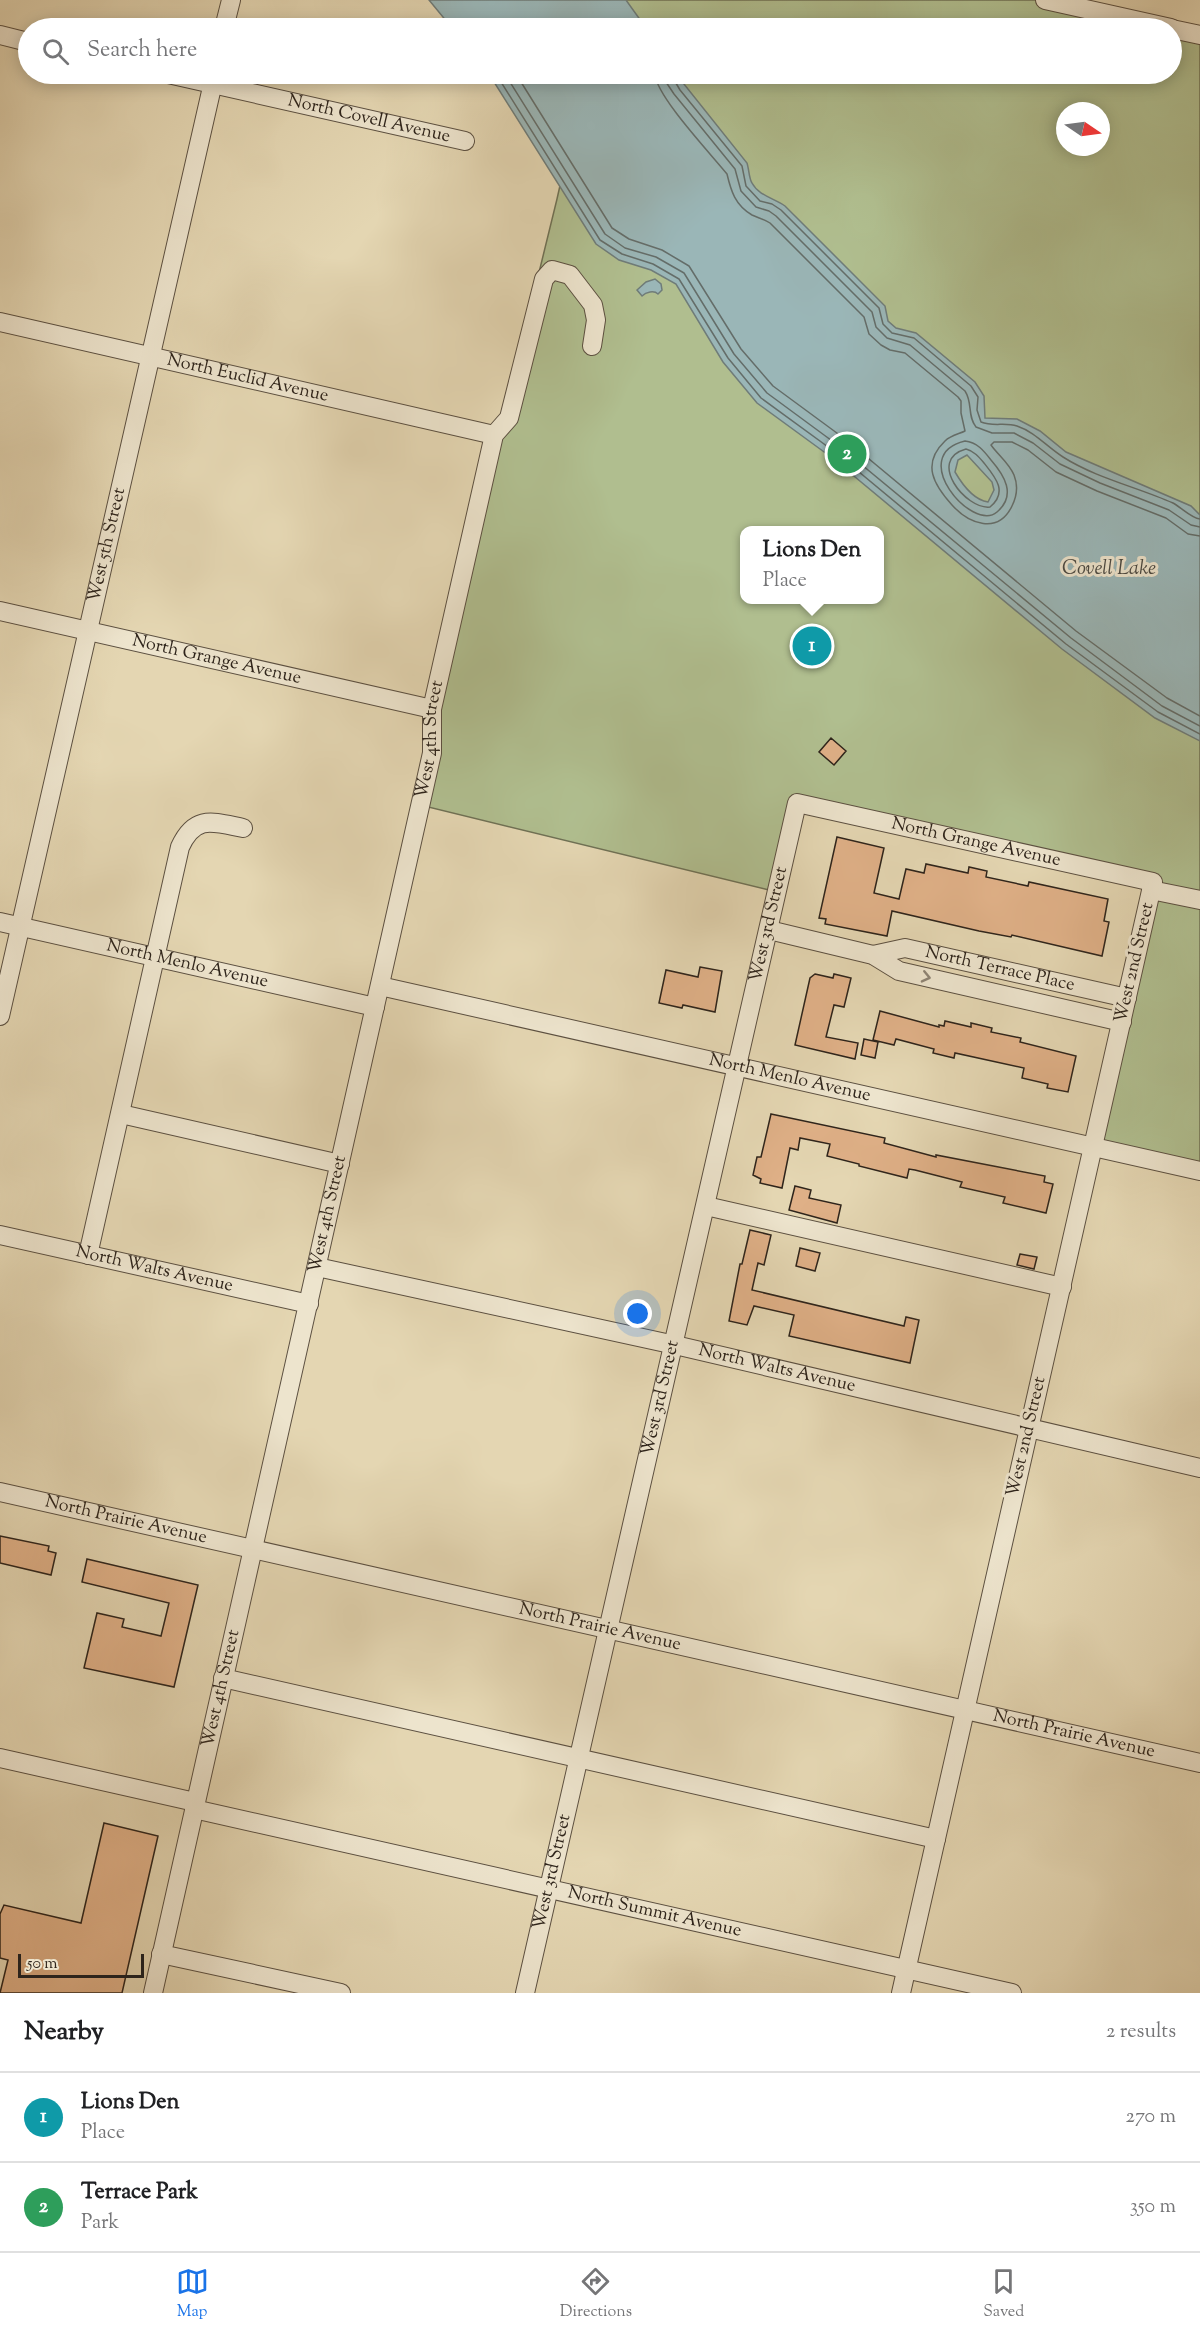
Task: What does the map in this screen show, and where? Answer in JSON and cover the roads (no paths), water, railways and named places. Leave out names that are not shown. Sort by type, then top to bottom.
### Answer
[{"type":"street","points":[[227,18],[231,0]]},
{"type":"street","points":[[1045,0],[1104,7],[1138,18]]},
{"type":"street","points":[[1182,31],[1200,35]]},
{"type":"street","points":[[0,35],[18,40]]},
{"type":"street","name":"West 5th Street","points":[[0,1016],[149,355],[213,84]]},
{"type":"street","name":"North Covell Avenue","points":[[234,84],[465,141]]},
{"type":"street","points":[[494,435],[508,418],[544,279],[552,270],[570,275],[592,305],[596,320],[592,346]]},
{"type":"street","name":"North Euclid Avenue","points":[[0,322],[494,435]]},
{"type":"street","name":"West 4th Street","points":[[153,1993],[432,753],[432,710],[494,435]]},
{"type":"street","name":"North Grange Avenue","points":[[0,611],[432,710]]},
{"type":"street","name":"North Grange Avenue","points":[[797,803],[1152,886],[1200,900]]},
{"type":"street","name":"West 3rd Street","points":[[525,1993],[675,1346],[797,803]]},
{"type":"street","points":[[88,1255],[180,847],[185,836],[193,827],[203,822],[243,828]]},
{"type":"street","name":"West 2nd Street","points":[[901,1993],[1152,886]]},
{"type":"street","name":"North Menlo Avenue","points":[[0,922],[375,1007]]},
{"type":"street","name":"North Terrace Place","points":[[769,930],[873,955],[899,971],[1122,1022]]},
{"type":"street","name":"North Terrace Place","points":[[873,955],[905,948],[1127,998]]},
{"type":"street","name":"North Menlo Avenue","points":[[380,986],[1200,1171]]},
{"type":"street","points":[[121,1114],[340,1164]]},
{"type":"street","points":[[706,1206],[1062,1287]]},
{"type":"street","name":"North Walts Avenue","points":[[0,1235],[309,1304]]},
{"type":"street","name":"North Walts Avenue","points":[[317,1268],[675,1346],[1200,1468]]},
{"type":"street","name":"North Prairie Avenue","points":[[0,1492],[1200,1763]]},
{"type":"street","points":[[223,1678],[936,1839]]},
{"type":"street","name":"North Summit Avenue","points":[[0,1758],[549,1889],[1012,1993]]},
{"type":"street","points":[[161,1954],[341,1993]]},
{"type":"water","points":[[429,0],[626,0],[639,18],[444,18]]},
{"type":"water","name":"Covell Lake","points":[[495,84],[684,84],[747,163],[750,179],[755,187],[785,206],[885,306],[888,321],[896,328],[916,333],[975,382],[984,396],[985,418],[1017,419],[1040,431],[1066,452],[1191,506],[1200,515],[1200,741],[1155,718],[1062,649],[831,457],[757,403],[723,362],[676,284],[651,270],[619,260],[596,244]],"holes":[[[967,455],[992,482],[994,490],[988,502],[973,495],[955,472],[958,460]]]},
{"type":"water","points":[[655,279],[661,284],[662,290],[658,294],[650,292],[642,296],[637,290],[646,282]]},
{"type":"place","name":"Terrace Park","points":[[847,454]]},
{"type":"place","name":"Lions Den","points":[[812,646]]}]
